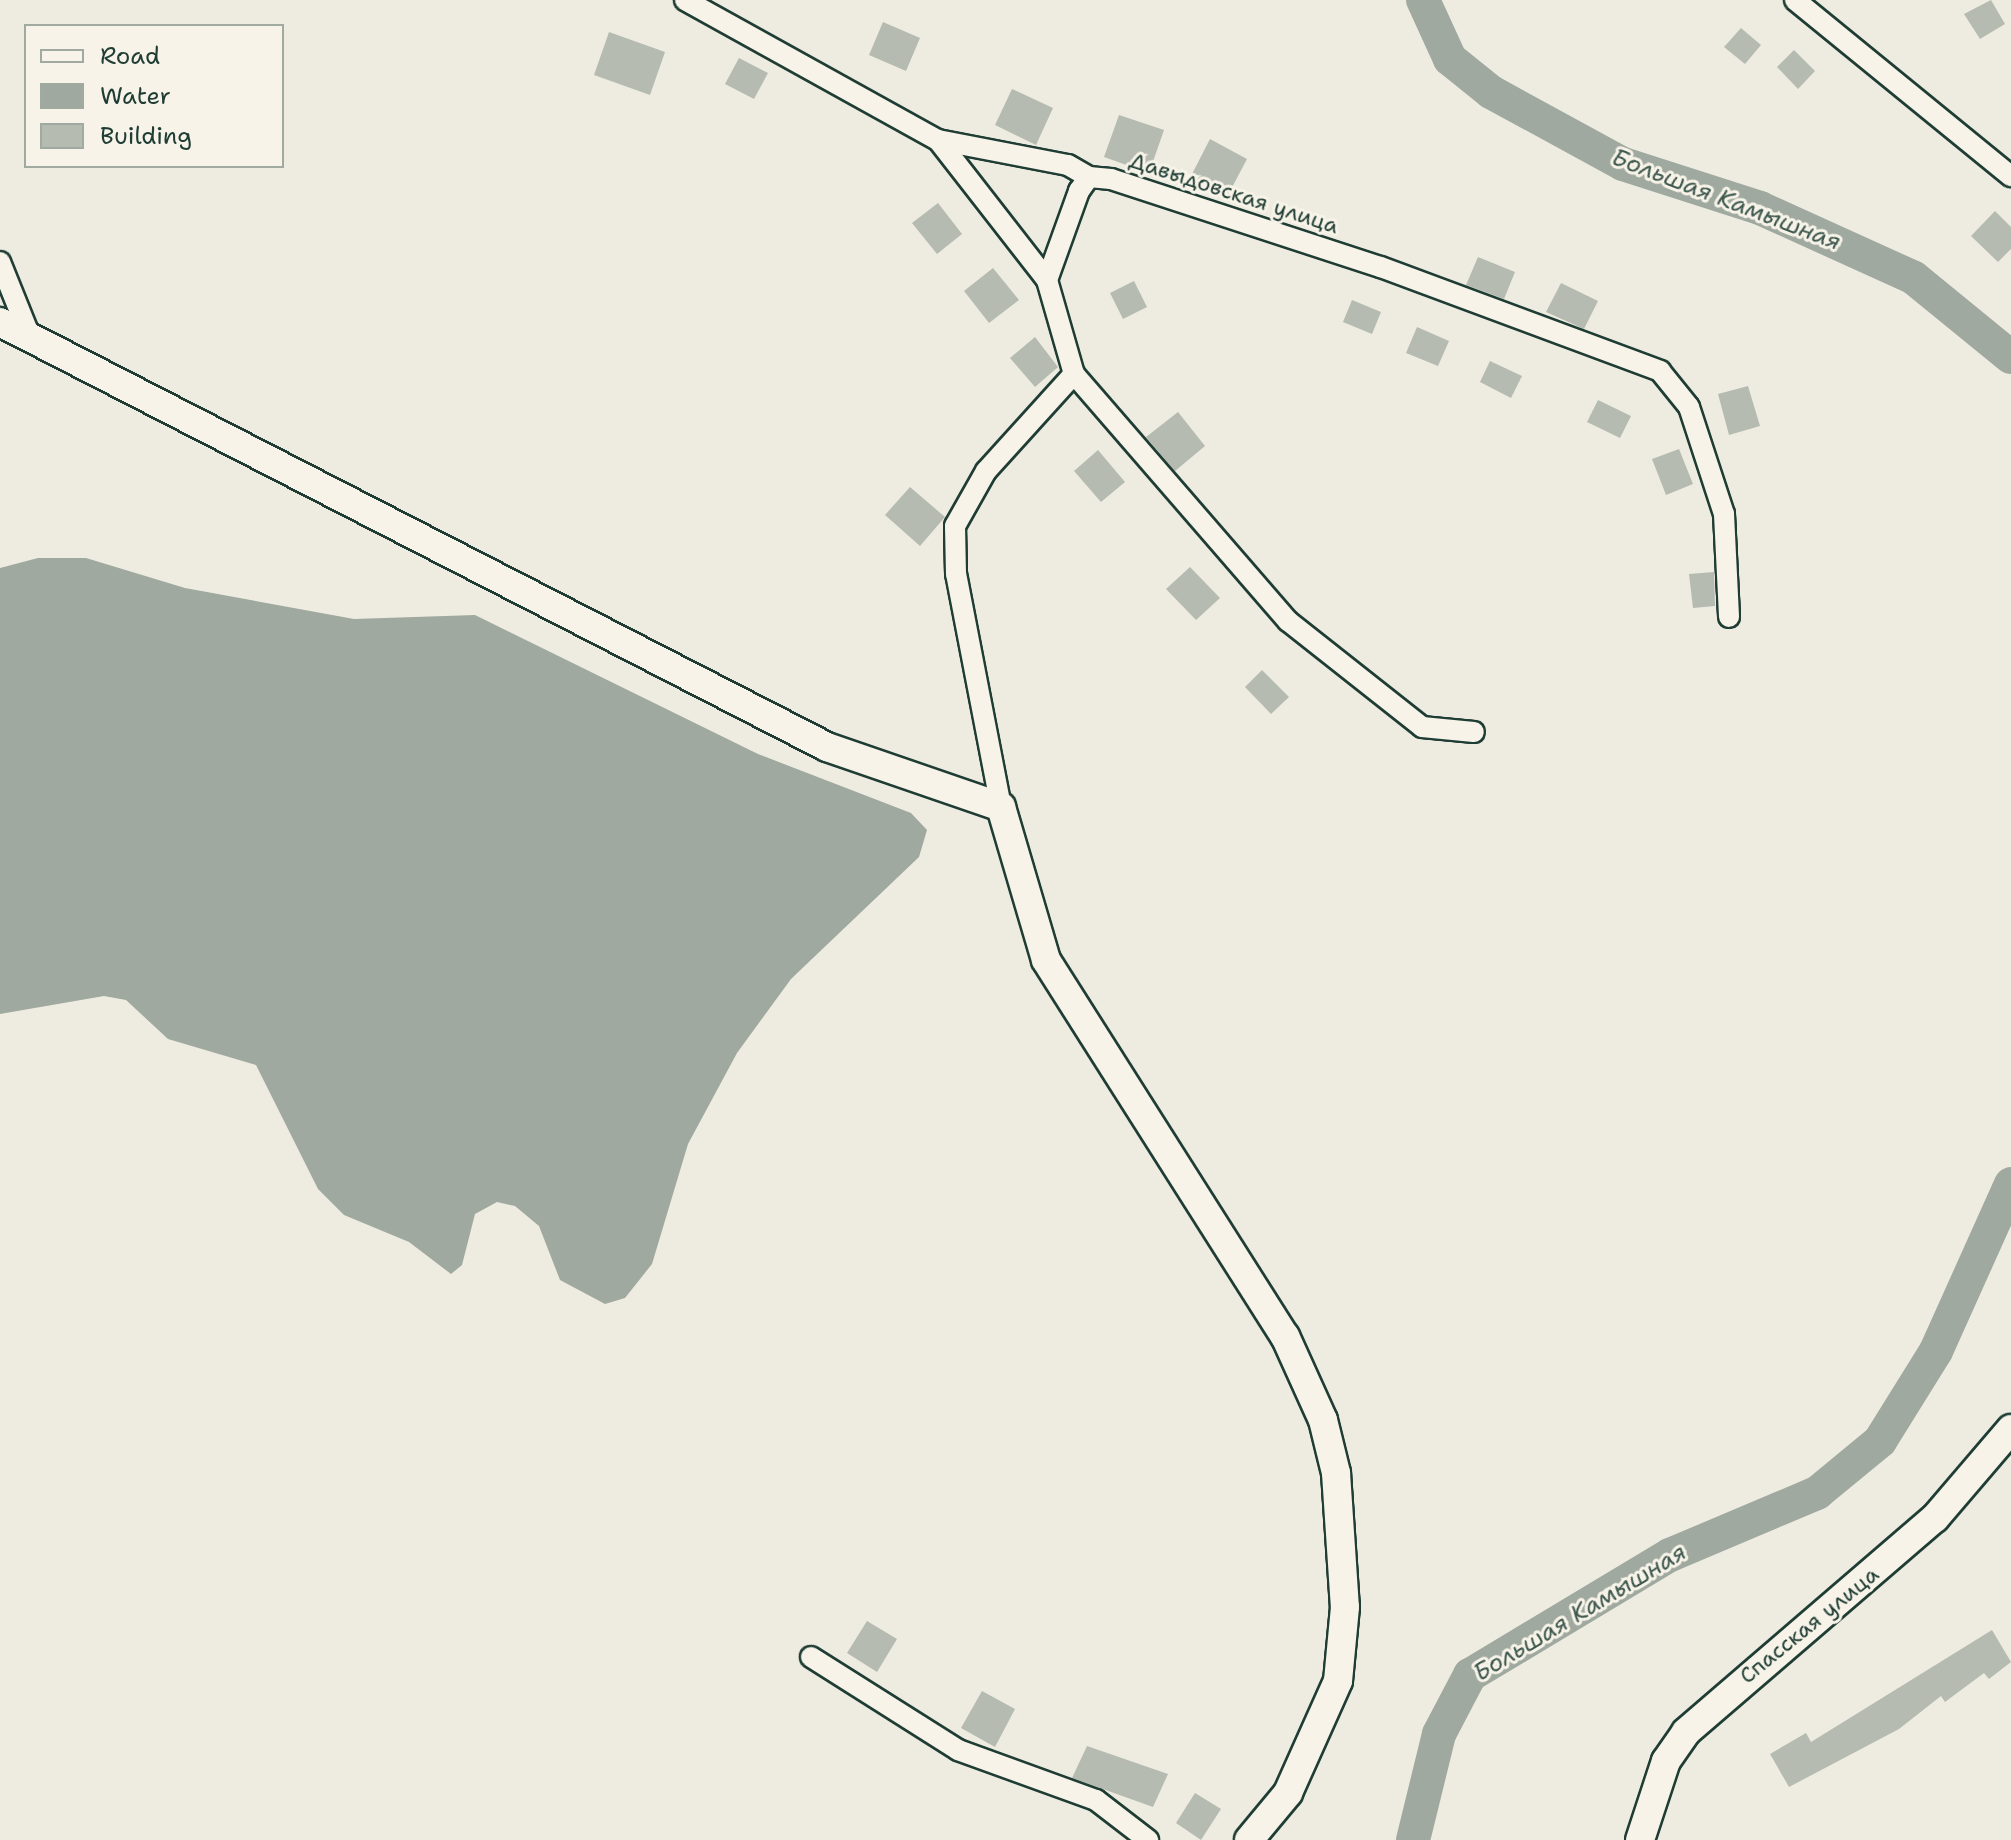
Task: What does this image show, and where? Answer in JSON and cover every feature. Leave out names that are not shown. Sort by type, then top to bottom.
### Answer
[{"type":"street","points":[[685,0],[938,140],[1047,280],[1074,374],[1298,630],[1422,727],[1474,732]]},
{"type":"street","points":[[1795,0],[2011,176]]},
{"type":"street","name":"Давыдовская улица","points":[[938,140],[1068,165],[1089,177],[1163,192],[1660,371],[1689,407],[1724,514],[1729,617]]},
{"type":"street","points":[[1047,280],[1089,177]]},
{"type":"street","points":[[0,262],[31,339]]},
{"type":"street","points":[[0,322],[827,747],[1001,807]]},
{"type":"street","points":[[1074,374],[986,471],[955,526],[956,574],[1001,807],[1046,960],[1285,1336],[1323,1420],[1336,1473],[1345,1607],[1338,1681],[1288,1793],[1249,1840]]},
{"type":"street","name":"Спасская улица","points":[[1640,1840],[1666,1761],[1686,1732],[1935,1518],[2011,1429]]},
{"type":"street","points":[[811,1657],[958,1750],[1096,1800],[1148,1840]]},
{"type":"water","points":[[38,558],[86,558],[185,588],[354,619],[475,615],[758,754],[911,813],[927,830],[919,857],[791,979],[737,1053],[688,1144],[652,1264],[625,1298],[605,1304],[560,1280],[539,1226],[515,1206],[497,1202],[475,1214],[462,1265],[451,1274],[409,1242],[344,1215],[318,1189],[256,1065],[168,1039],[126,1000],[104,996],[0,1014],[0,568]]},
{"type":"building","points":[[1991,0],[2005,24],[1980,39],[1964,14]]},
{"type":"building","points":[[883,22],[920,38],[906,71],[869,55]]},
{"type":"building","points":[[1741,28],[1761,45],[1745,64],[1724,47]]},
{"type":"building","points":[[609,32],[665,52],[650,95],[594,75]]},
{"type":"building","points":[[1794,50],[1815,71],[1798,89],[1777,67]]},
{"type":"building","points":[[739,58],[768,73],[754,99],[725,84]]},
{"type":"building","points":[[1012,89],[1053,108],[1036,145],[995,125]]},
{"type":"building","points":[[1119,115],[1164,130],[1149,173],[1104,157]]},
{"type":"building","points":[[1210,139],[1247,159],[1228,195],[1191,176]]},
{"type":"building","points":[[938,203],[962,234],[937,254],[912,223]]},
{"type":"building","points":[[1995,211],[2011,227],[2011,249],[1998,262],[1971,236]]},
{"type":"building","points":[[1478,257],[1515,272],[1504,299],[1466,285]]},
{"type":"building","points":[[993,268],[1019,300],[989,323],[964,291]]},
{"type":"building","points":[[1134,281],[1147,307],[1123,319],[1110,293]]},
{"type":"building","points":[[1561,283],[1598,301],[1584,329],[1546,312]]},
{"type":"building","points":[[1352,300],[1381,312],[1372,334],[1343,322]]},
{"type":"building","points":[[1417,327],[1449,341],[1438,366],[1406,353]]},
{"type":"building","points":[[1035,337],[1058,367],[1035,387],[1010,358]]},
{"type":"building","points":[[1490,361],[1522,376],[1511,398],[1480,382]]},
{"type":"building","points":[[1748,386],[1760,426],[1729,435],[1718,394]]},
{"type":"building","points":[[1598,400],[1631,416],[1620,438],[1587,422]]},
{"type":"building","points":[[1178,412],[1205,446],[1175,471],[1146,437]]},
{"type":"building","points":[[1679,449],[1693,484],[1666,495],[1652,459]]},
{"type":"building","points":[[1098,450],[1125,482],[1101,502],[1074,471]]},
{"type":"building","points":[[910,487],[945,517],[920,546],[885,515]]},
{"type":"building","points":[[1190,567],[1220,598],[1196,620],[1166,589]]},
{"type":"building","points":[[1714,572],[1715,606],[1693,608],[1689,574]]},
{"type":"building","points":[[1262,670],[1289,697],[1271,714],[1245,687]]},
{"type":"building","points":[[867,1621],[897,1639],[877,1672],[847,1653]]},
{"type":"building","points":[[1992,1630],[2011,1662],[1989,1679],[1984,1673],[1945,1702],[1941,1696],[1899,1729],[1789,1787],[1770,1754],[1806,1733],[1811,1742]]},
{"type":"building","points":[[982,1691],[1015,1709],[995,1747],[961,1728]]},
{"type":"building","points":[[1087,1746],[1168,1774],[1153,1807],[1072,1778]]},
{"type":"building","points":[[1195,1793],[1221,1809],[1201,1840],[1176,1823]]},
{"type":"waterway","name":"Большая Камышная","points":[[1423,0],[1450,59],[1491,92],[1623,164],[1760,208],[1914,278],[2011,357]]},
{"type":"waterway","name":"Большая Камышная","points":[[1413,1840],[1439,1734],[1470,1675],[1670,1555],[1817,1493],[1880,1441],[1936,1351],[2011,1184]]}]
